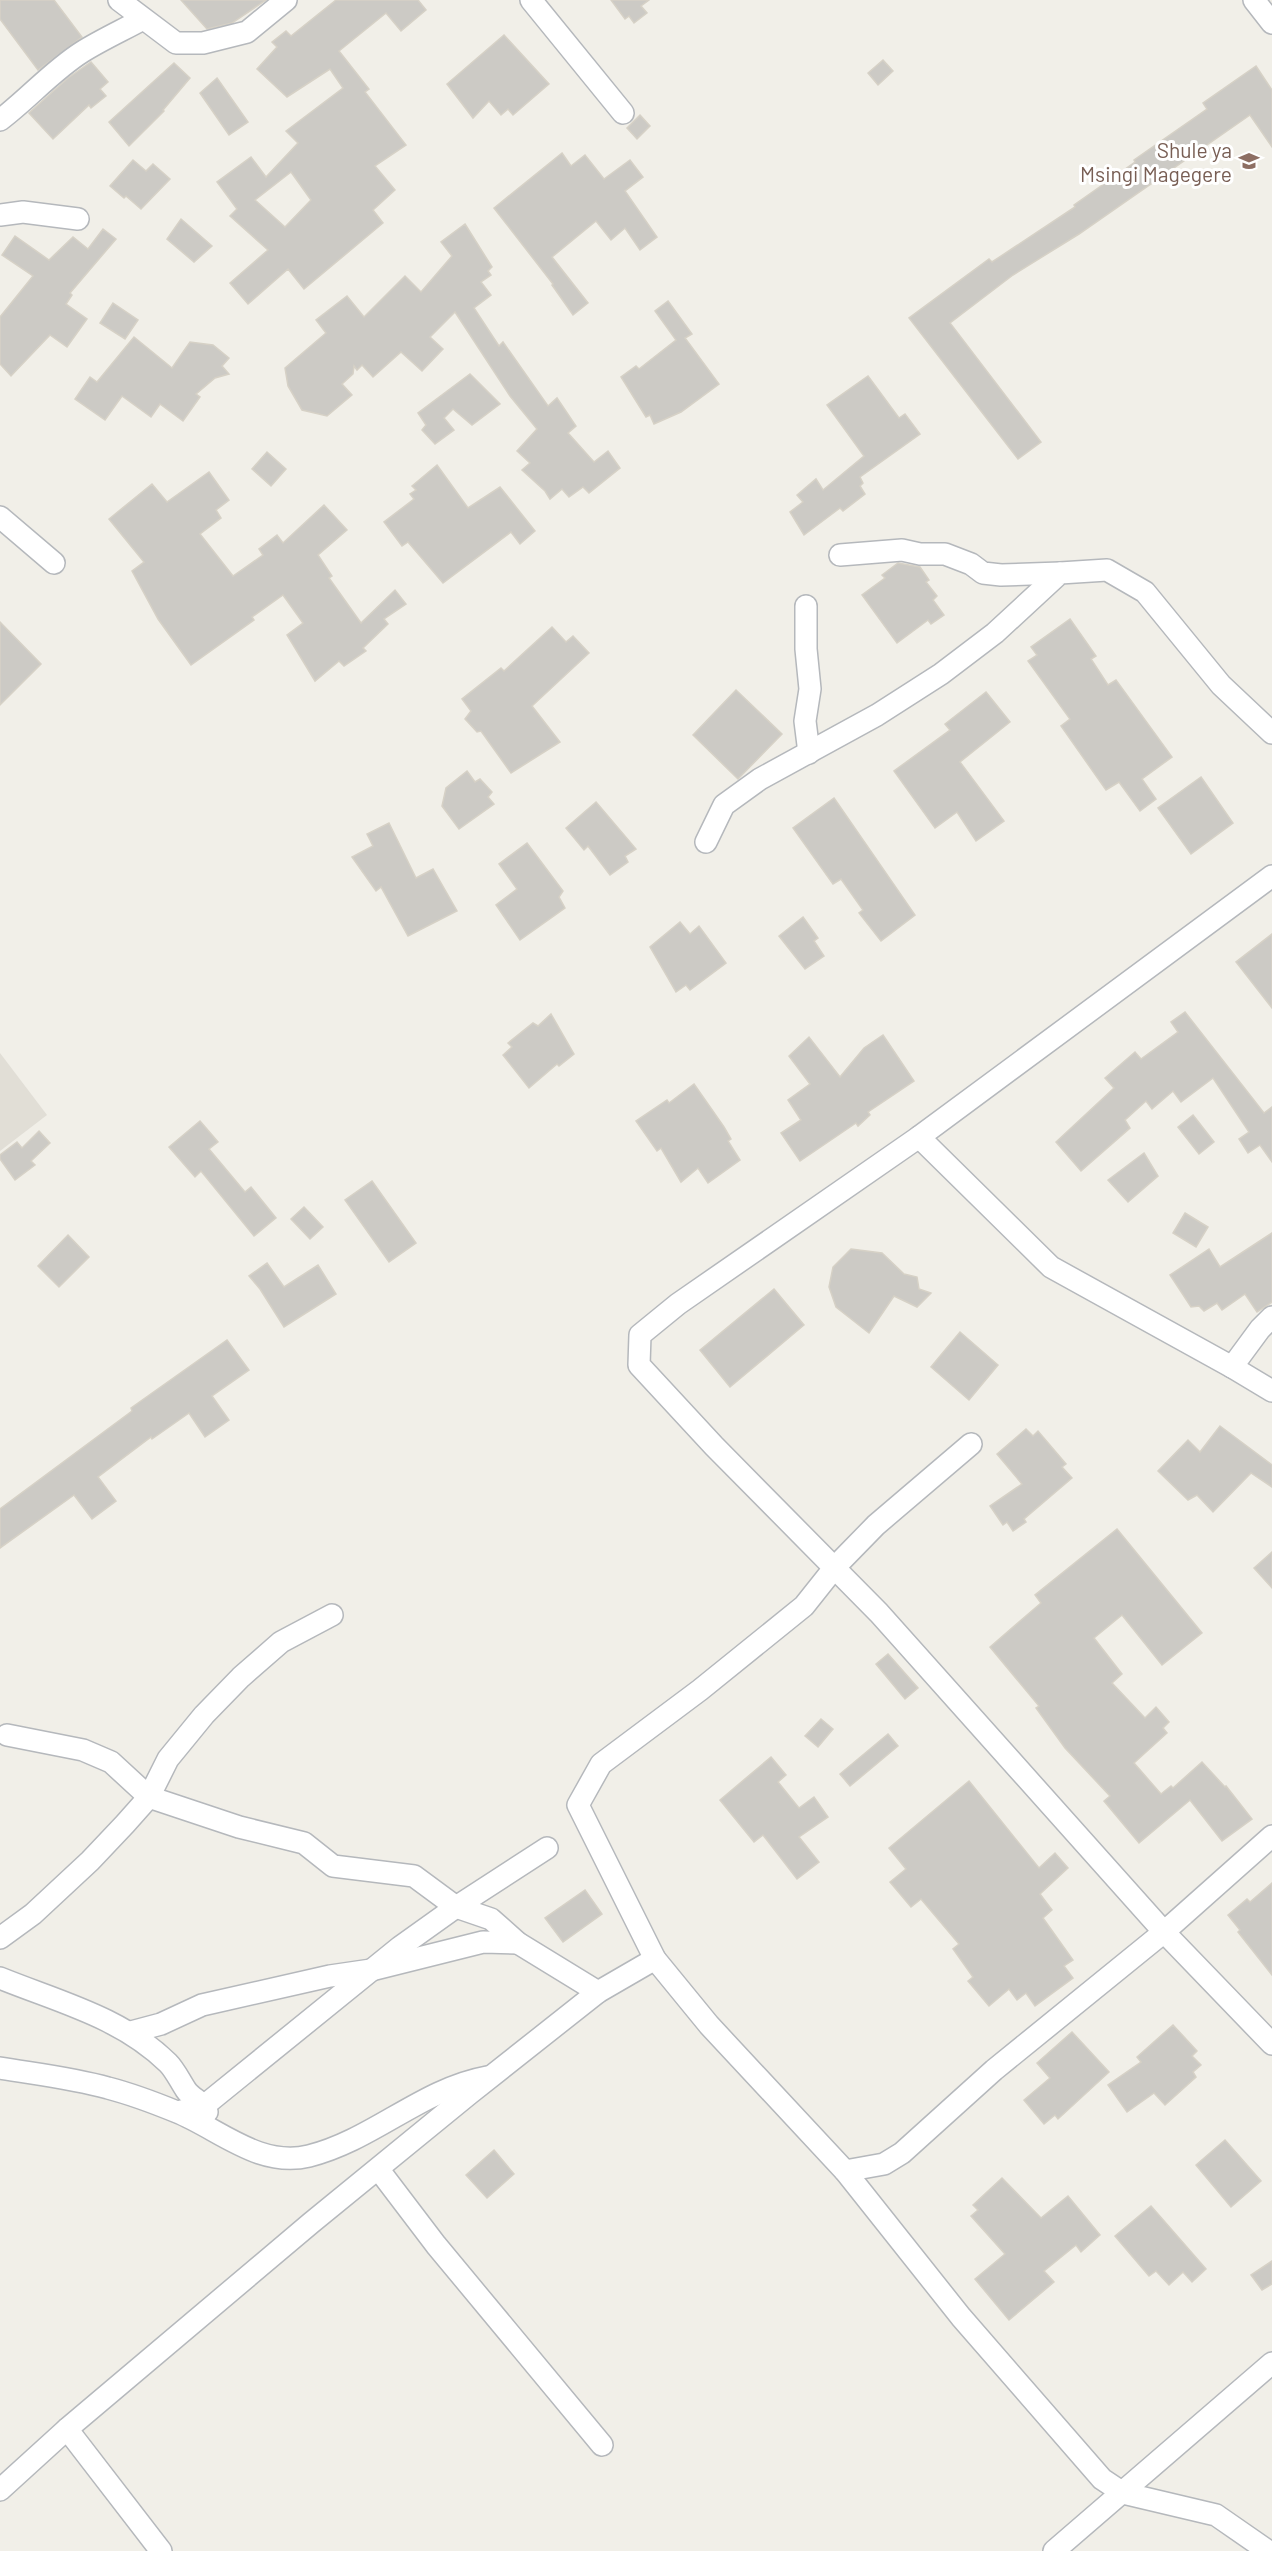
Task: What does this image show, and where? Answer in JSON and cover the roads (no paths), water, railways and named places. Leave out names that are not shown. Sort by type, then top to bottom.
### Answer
[{"type":"street","points":[[119,0],[176,43],[203,43],[247,32],[286,0]]},
{"type":"street","points":[[531,0],[623,113]]},
{"type":"street","points":[[1254,0],[1272,23]]},
{"type":"street","points":[[0,120],[26,100],[56,71],[82,52],[143,19]]},
{"type":"street","points":[[0,215],[23,212],[78,219]]},
{"type":"street","points":[[0,517],[54,563]]},
{"type":"street","points":[[840,555],[902,550],[920,554],[945,554],[971,564],[983,573],[1001,575],[1107,570],[1145,592],[1221,685],[1272,733]]},
{"type":"street","points":[[706,842],[724,805],[760,779],[877,715],[941,674],[995,633],[1060,573]]},
{"type":"street","points":[[806,606],[806,649],[810,689],[805,722],[809,753]]},
{"type":"street","points":[[1272,876],[919,1137],[678,1304],[640,1335],[639,1365],[714,1446],[835,1567],[1014,1761],[1164,1932],[1272,2044]]},
{"type":"street","points":[[919,1137],[1051,1267],[1272,1391]]},
{"type":"street","points":[[1232,1367],[1260,1329],[1272,1317]]},
{"type":"street","points":[[971,1444],[876,1525],[835,1567],[804,1606],[700,1690],[600,1764],[578,1805],[655,1959],[709,2025],[845,2171],[917,2263],[1024,2391],[1102,2479],[1124,2493],[1216,2515],[1268,2551]]},
{"type":"street","points":[[0,1938],[33,1914],[90,1861],[148,1797],[168,1759],[204,1715],[241,1677],[281,1642],[333,1615]]},
{"type":"street","points":[[7,1735],[83,1750],[111,1762],[148,1797],[239,1827],[304,1843],[333,1866],[414,1876],[456,1907],[491,1919],[518,1943],[598,1992]]},
{"type":"street","points":[[845,2171],[884,2164],[902,2153],[994,2070],[1164,1932],[1272,1836]]},
{"type":"street","points":[[178,2112],[205,2105],[372,1970],[456,1907],[547,1848]]},
{"type":"street","points":[[131,2032],[161,2024],[202,2005],[330,1976],[372,1970],[483,1942],[518,1943]]},
{"type":"street","points":[[0,2490],[67,2429],[311,2223],[380,2170],[598,1992],[655,1959]]},
{"type":"street","points":[[0,1978],[98,2015],[131,2032],[169,2064],[188,2093],[205,2105],[214,2131]]},
{"type":"street","points":[[0,2068],[108,2088],[178,2112],[246,2148],[277,2157],[307,2156],[360,2137],[417,2103],[465,2081],[494,2076]]},
{"type":"street","points":[[380,2170],[436,2245],[602,2445]]},
{"type":"street","points":[[1054,2551],[1272,2363]]},
{"type":"street","points":[[67,2429],[161,2551]]},
{"type":"place","name":"Shule ya Msingi Magegere","points":[[1249,161]]}]
